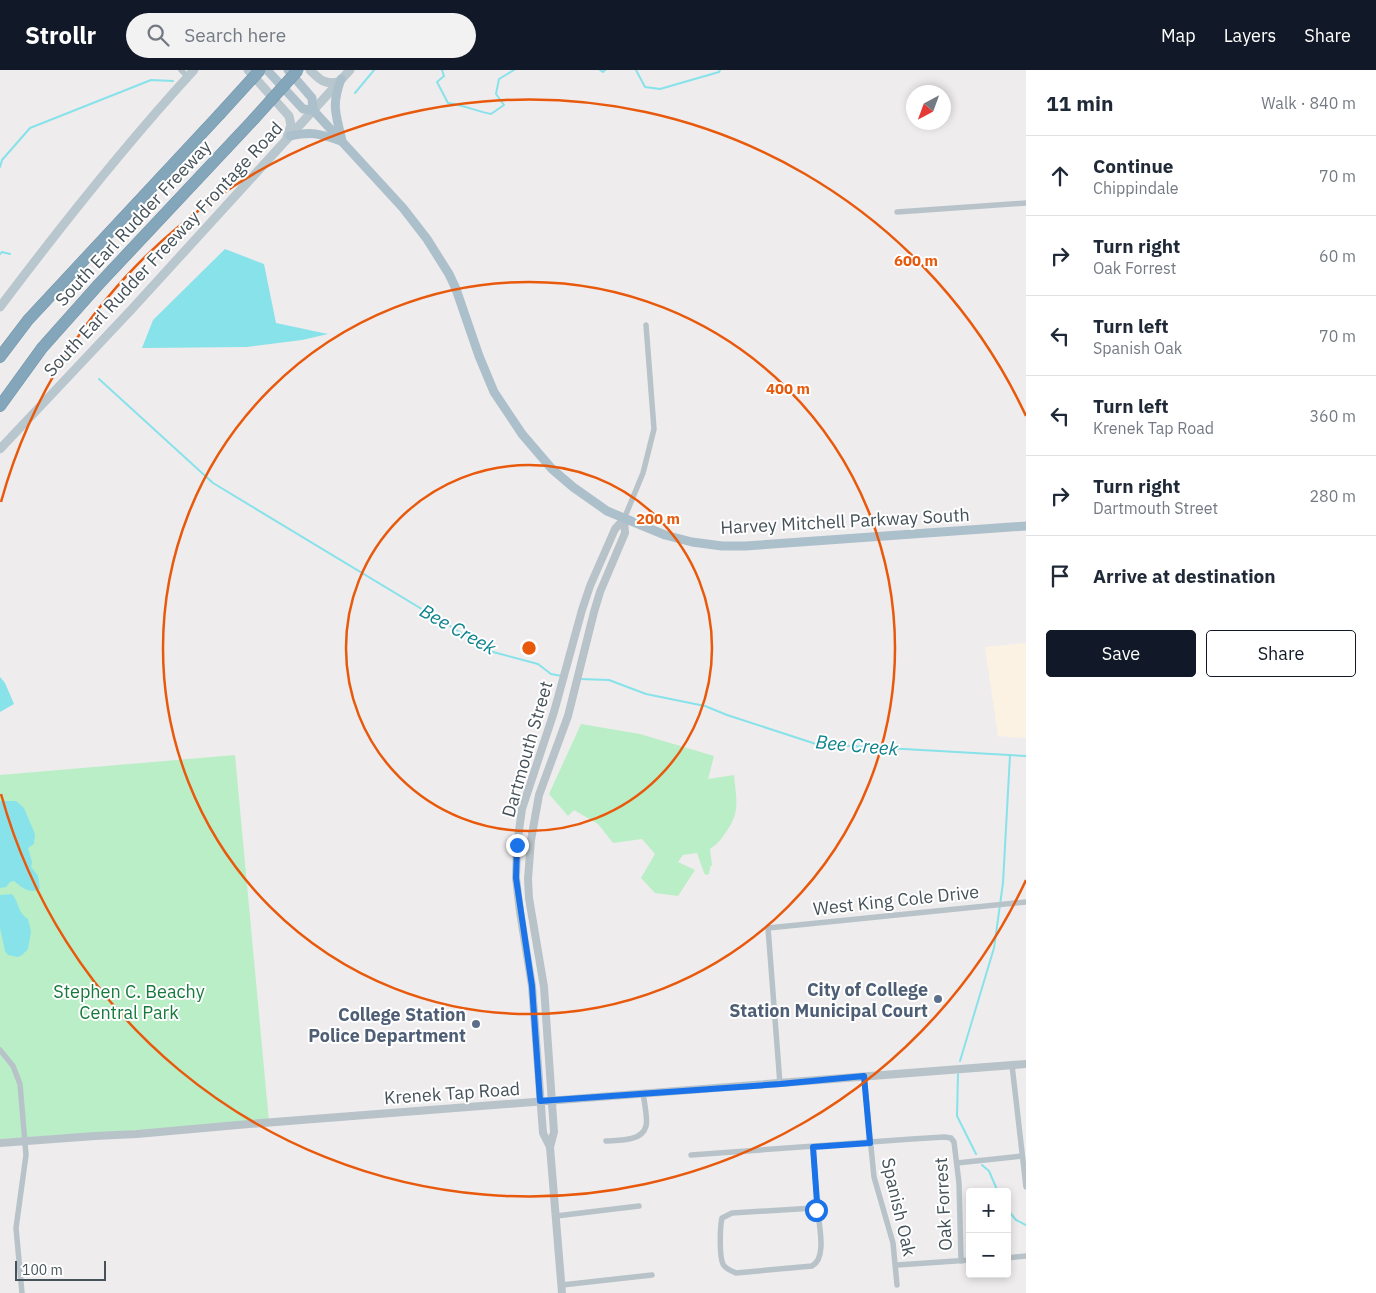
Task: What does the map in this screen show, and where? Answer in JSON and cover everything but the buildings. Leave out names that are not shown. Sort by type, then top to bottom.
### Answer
[{"type":"highway","name":"South Earl Rudder Freeway","points":[[0,357],[28,320],[260,70]]},
{"type":"highway","name":"South Earl Rudder Freeway","points":[[2,403],[42,348],[86,298],[298,70]]},
{"type":"highway","points":[[0,348],[28,320]]},
{"type":"main road","points":[[248,70],[289,116],[291,126],[288,138],[316,133],[342,141],[334,106],[340,81]]},
{"type":"main road","name":"Harvey Mitchell Parkway South","points":[[267,70],[303,109],[314,110]]},
{"type":"main road","name":"Harvey Mitchell Parkway South","points":[[288,70],[312,98],[314,110],[417,224],[440,259],[456,289],[479,356],[494,392],[522,434],[552,469],[601,507],[624,519],[665,535],[692,542],[722,546],[745,546],[1026,526]]},
{"type":"main road","points":[[310,70],[320,80],[329,84],[340,81]]},
{"type":"main road","name":"South Earl Rudder Freeway Frontage Road","points":[[0,448],[131,310],[350,70]]},
{"type":"main road","points":[[0,307],[49,242],[188,72]]},
{"type":"street","points":[[897,212],[1026,203]]},
{"type":"street","name":"Dartmouth Street","points":[[550,1147],[543,1132],[532,986],[516,878],[517,845],[522,809],[554,712],[590,586],[614,529],[624,519],[643,473],[654,428],[646,325]]},
{"type":"street","name":"Dartmouth Street","points":[[562,1289],[550,1147],[554,1132],[544,987],[530,908],[528,880],[533,821],[539,795],[568,716],[585,643],[600,592],[625,533],[624,519]]},
{"type":"street","name":"West King Cole Drive","points":[[780,1084],[768,928],[1026,902]]},
{"type":"street","points":[[0,1050],[13,1066],[20,1084],[26,1155],[16,1228],[22,1293]]},
{"type":"street","name":"Krenek Tap Road","points":[[0,1143],[137,1134],[1026,1064]]},
{"type":"street","points":[[1012,1065],[1026,1187]]},
{"type":"street","name":"Spanish Oak","points":[[864,1076],[874,1177],[890,1231],[898,1285]]},
{"type":"street","points":[[606,1141],[634,1138],[641,1133],[646,1126],[643,1093]]},
{"type":"street","name":"Oak Forrest","points":[[691,1155],[928,1138],[951,1138],[954,1142],[959,1183],[961,1261]]},
{"type":"street","points":[[813,1147],[816,1210],[818,1212],[821,1254],[818,1263],[812,1266],[736,1273],[723,1264],[720,1227],[722,1218],[732,1213],[798,1208],[814,1208],[816,1210]]},
{"type":"street","points":[[957,1162],[1022,1156]]},
{"type":"street","points":[[556,1216],[639,1206]]},
{"type":"street","points":[[1011,1258],[1026,1256]]},
{"type":"street","points":[[896,1265],[966,1260]]},
{"type":"street","points":[[562,1289],[652,1275]]},
{"type":"shaded area","points":[[1026,643],[1026,738],[998,736],[985,647]]},
{"type":"green space","points":[[581,724],[640,734],[714,756],[708,779],[734,775],[736,811],[731,825],[710,849],[712,865],[709,874],[706,875],[704,873],[697,853],[683,855],[678,862],[695,870],[678,896],[655,893],[641,878],[655,854],[642,839],[613,843],[598,824],[574,810],[568,816],[549,794]]},
{"type":"green space","name":"Stephen C. Beachy Central Park","points":[[235,755],[269,1122],[0,1139],[0,775]]},
{"type":"water","points":[[225,249],[264,264],[276,323],[328,334],[302,340],[247,347],[142,348],[153,320]]},
{"type":"water","points":[[0,677],[5,683],[14,704],[0,712]]},
{"type":"water","points":[[0,801],[16,801],[24,808],[35,834],[34,844],[28,848],[32,862],[31,867],[38,876],[40,889],[29,891],[14,881],[10,882],[6,887],[0,888]]},
{"type":"water","points":[[12,894],[20,911],[28,919],[31,931],[28,949],[18,957],[8,955],[5,951],[0,928],[0,895]]},
{"type":"waterway","points":[[355,93],[374,70]]},
{"type":"waterway","points":[[442,70],[444,76],[437,82],[448,103],[491,114],[504,105],[496,94],[499,79],[514,70]]},
{"type":"waterway","points":[[600,70],[603,72],[605,70]]},
{"type":"waterway","points":[[636,70],[645,87],[660,89],[719,72],[720,70]]},
{"type":"waterway","points":[[0,167],[2,160],[30,128],[151,80],[173,81]]},
{"type":"waterway","name":"Bee Creek","points":[[0,254],[2,252],[10,254]]},
{"type":"waterway","name":"Bee Creek","points":[[99,379],[213,483],[493,652],[538,664],[551,674],[562,676]]},
{"type":"waterway","name":"Bee Creek","points":[[579,679],[609,680],[646,694],[705,706],[816,744],[1026,756]]},
{"type":"waterway","points":[[960,1061],[994,948],[1003,883],[1010,755]]},
{"type":"waterway","points":[[958,1074],[957,1116],[976,1154]]},
{"type":"waterway","points":[[982,1165],[989,1171],[996,1188]]},
{"type":"waterway","points":[[1011,1214],[1016,1220],[1026,1225]]},
{"type":"place","name":"City of College Station Municipal Court","points":[[938,999]]},
{"type":"place","name":"College Station Police Department","points":[[476,1024]]},
{"type":"route","points":[[517,845],[516,878],[532,986],[540,1101],[780,1084],[864,1076],[870,1143],[813,1147],[816,1210]]}]
